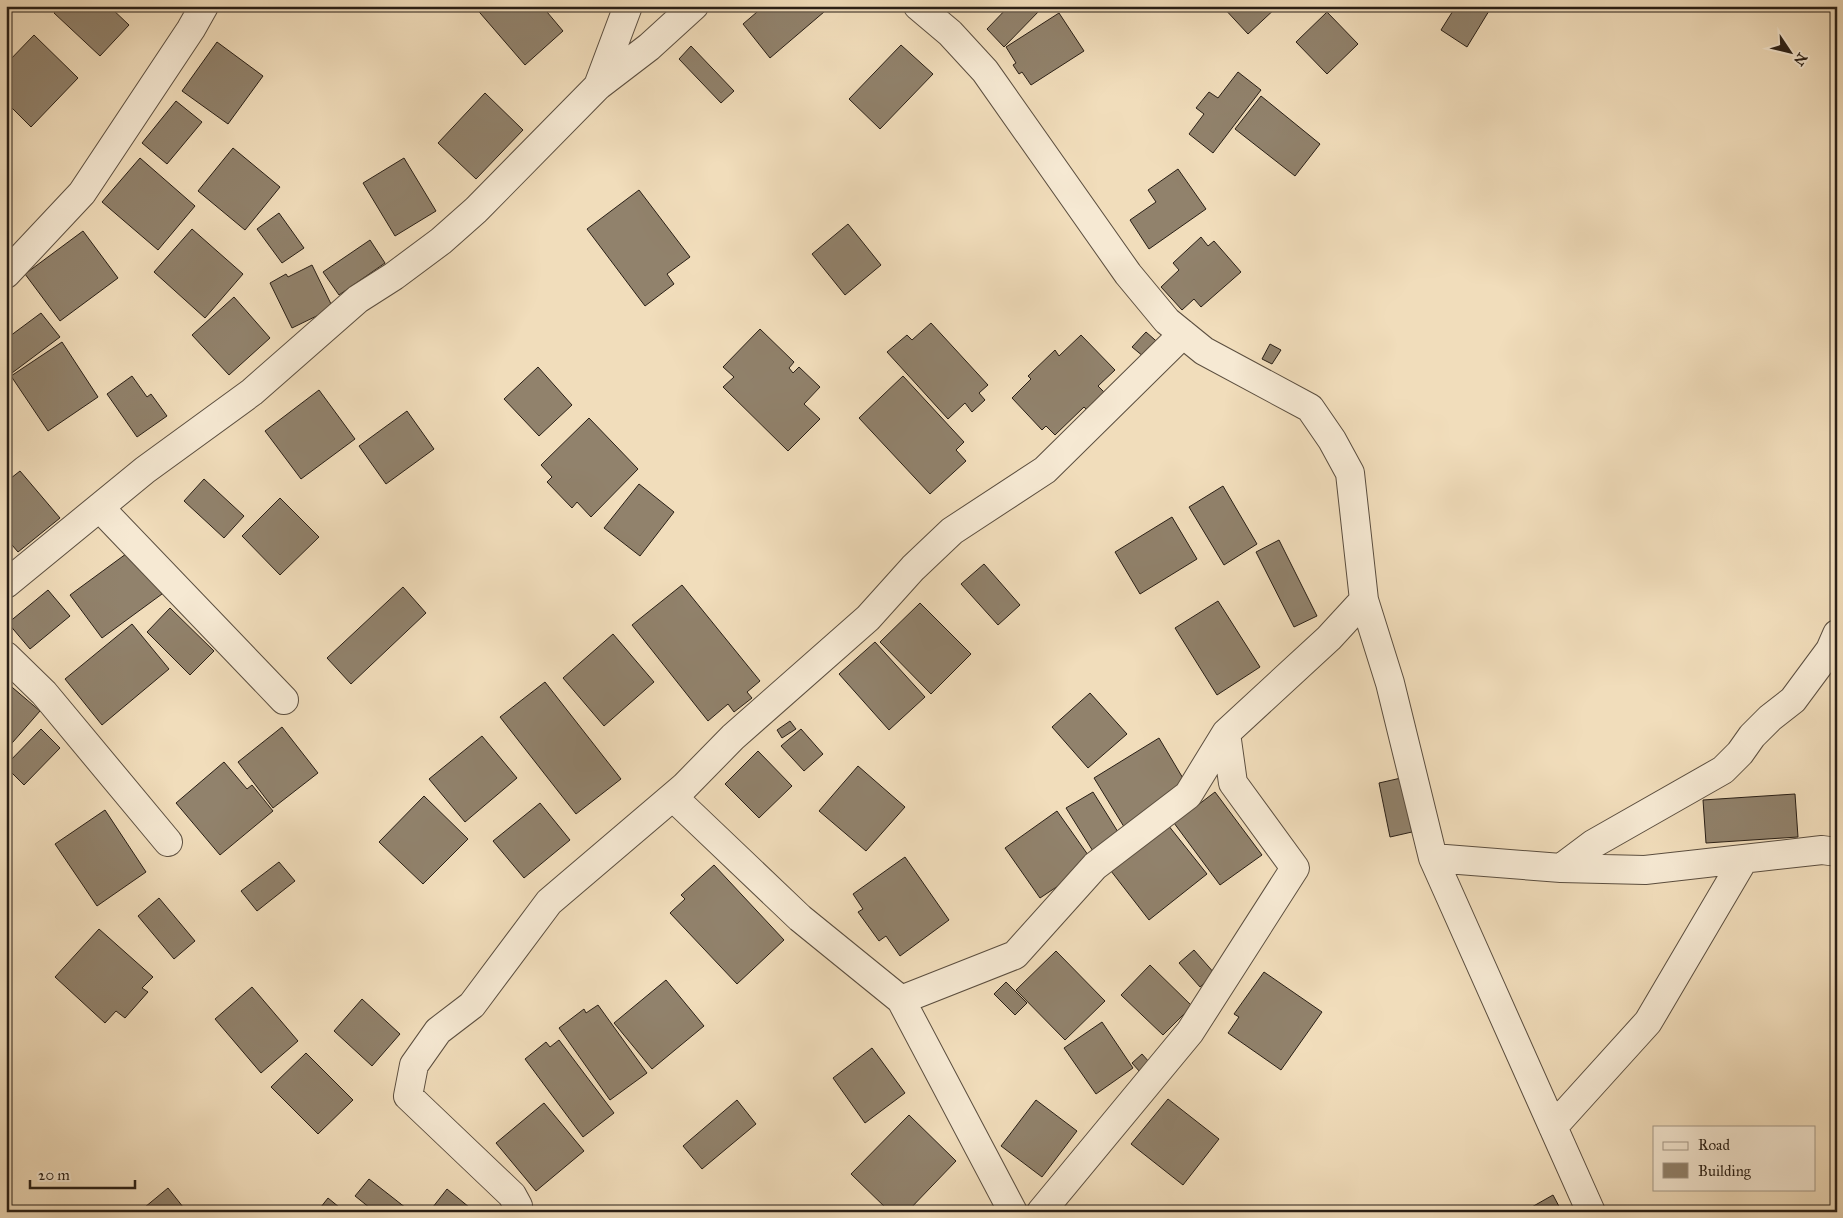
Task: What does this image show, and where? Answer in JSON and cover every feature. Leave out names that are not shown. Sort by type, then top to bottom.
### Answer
[{"type":"street","points":[[6,274],[82,193],[191,29],[204,6]]},
{"type":"street","points":[[598,86],[628,6]]},
{"type":"street","points":[[6,584],[145,470],[252,392],[358,299],[394,276],[442,241],[476,210],[598,86],[649,47],[694,6]]},
{"type":"street","points":[[918,6],[950,33],[984,71],[1128,274],[1167,321],[1204,351],[1310,408],[1332,440],[1350,473],[1364,600],[1390,683],[1433,858],[1591,1212]]},
{"type":"street","points":[[516,1212],[518,1206],[512,1194],[408,1096],[414,1065],[438,1031],[472,1005],[549,902],[673,797],[733,737],[868,618],[912,568],[952,531],[1045,470],[1183,334]]},
{"type":"street","points":[[100,508],[284,700]]},
{"type":"street","points":[[902,1000],[1015,955],[1095,866],[1188,795],[1226,733],[1329,638],[1364,600]]},
{"type":"street","points":[[1561,868],[1593,844],[1723,770],[1740,753],[1752,736],[1770,718],[1793,700],[1830,650],[1837,634]]},
{"type":"street","points":[[6,656],[44,693],[168,842]]},
{"type":"street","points":[[1041,1212],[1190,1032],[1294,868],[1233,783],[1226,733]]},
{"type":"street","points":[[673,797],[800,918],[902,1000],[1013,1212]]},
{"type":"street","points":[[1433,858],[1561,868],[1645,870],[1822,850],[1837,852]]},
{"type":"street","points":[[1553,1127],[1648,1022],[1744,859]]},
{"type":"building","points":[[60,6],[109,6],[129,25],[100,56],[54,13]]},
{"type":"building","points":[[474,6],[542,6],[563,31],[525,65]]},
{"type":"building","points":[[764,6],[831,6],[770,58],[743,24]]},
{"type":"building","points":[[1009,6],[1039,6],[1041,9],[1004,47],[987,29]]},
{"type":"building","points":[[1222,6],[1278,6],[1248,34]]},
{"type":"building","points":[[1456,6],[1492,6],[1467,47],[1441,30]]},
{"type":"building","points":[[1327,12],[1358,44],[1327,74],[1296,42]]},
{"type":"building","points":[[1059,13],[1084,51],[1031,85],[1022,72],[1019,74],[1013,65],[1016,63],[1006,47]]},
{"type":"building","points":[[34,35],[78,78],[31,127],[6,102],[6,64]]},
{"type":"building","points":[[217,42],[263,76],[228,124],[182,91]]},
{"type":"building","points":[[901,45],[933,74],[880,129],[849,99]]},
{"type":"building","points":[[691,46],[734,91],[721,103],[679,59]]},
{"type":"building","points":[[1238,72],[1261,90],[1213,153],[1189,134],[1204,114],[1196,108],[1209,92],[1218,98]]},
{"type":"building","points":[[485,93],[523,130],[476,179],[438,143]]},
{"type":"building","points":[[1261,96],[1320,144],[1295,176],[1235,129]]},
{"type":"building","points":[[176,101],[202,122],[167,164],[142,143]]},
{"type":"building","points":[[233,148],[280,187],[245,230],[198,191]]},
{"type":"building","points":[[140,158],[195,206],[158,250],[102,202]]},
{"type":"building","points":[[404,158],[436,211],[395,236],[363,183]]},
{"type":"building","points":[[1178,169],[1206,209],[1149,249],[1130,220],[1156,202],[1148,190]]},
{"type":"building","points":[[639,190],[690,257],[667,274],[674,284],[645,306],[587,229]]},
{"type":"building","points":[[279,213],[304,248],[282,263],[257,229]]},
{"type":"building","points":[[848,224],[881,265],[845,295],[812,254]]},
{"type":"building","points":[[192,229],[243,274],[205,318],[154,272]]},
{"type":"building","points":[[83,231],[118,278],[60,321],[25,274]]},
{"type":"building","points":[[1201,237],[1208,246],[1214,241],[1241,272],[1201,307],[1194,299],[1182,310],[1161,287],[1179,270],[1173,263]]},
{"type":"building","points":[[370,240],[385,263],[339,295],[323,272]]},
{"type":"building","points":[[312,265],[333,308],[292,328],[270,283],[286,274],[288,277]]},
{"type":"building","points":[[234,297],[270,338],[229,375],[192,335]]},
{"type":"building","points":[[41,313],[60,337],[12,373],[6,365],[6,339]]},
{"type":"building","points":[[931,323],[988,385],[979,393],[985,400],[972,412],[965,403],[948,419],[887,352],[907,335],[912,340]]},
{"type":"building","points":[[760,329],[794,362],[789,368],[793,373],[799,367],[820,387],[804,404],[820,419],[788,451],[723,387],[734,377],[723,367]]},
{"type":"building","points":[[1146,332],[1163,347],[1150,362],[1132,347]]},
{"type":"building","points":[[1081,335],[1115,370],[1098,386],[1108,396],[1090,413],[1084,407],[1055,435],[1046,426],[1042,430],[1012,398],[1031,379],[1028,376],[1055,350],[1059,356]]},
{"type":"building","points":[[62,342],[98,397],[48,431],[11,376]]},
{"type":"building","points":[[1270,344],[1281,350],[1272,364],[1262,359]]},
{"type":"building","points":[[538,367],[572,405],[539,436],[504,399]]},
{"type":"building","points":[[132,376],[147,397],[151,394],[167,416],[137,437],[107,394]]},
{"type":"building","points":[[903,376],[964,442],[956,450],[966,461],[930,494],[859,418]]},
{"type":"building","points":[[319,390],[355,439],[301,479],[265,431]]},
{"type":"building","points":[[407,411],[434,449],[386,484],[359,446]]},
{"type":"building","points":[[589,418],[638,469],[591,517],[577,502],[572,508],[547,482],[552,477],[541,465]]},
{"type":"building","points":[[20,471],[60,518],[18,552],[6,538],[6,482]]},
{"type":"building","points":[[204,479],[244,516],[224,538],[184,501]]},
{"type":"building","points":[[639,484],[674,512],[640,556],[604,528]]},
{"type":"building","points":[[1223,486],[1257,544],[1224,565],[1189,507]]},
{"type":"building","points":[[280,498],[319,537],[280,575],[242,536]]},
{"type":"building","points":[[1172,517],[1197,559],[1140,594],[1115,552]]},
{"type":"building","points":[[1279,540],[1317,616],[1294,627],[1256,552]]},
{"type":"building","points":[[130,551],[162,594],[102,638],[70,595]]},
{"type":"building","points":[[984,564],[1020,605],[998,625],[961,584]]},
{"type":"building","points":[[682,585],[760,681],[747,692],[752,698],[734,712],[728,704],[708,721],[632,625]]},
{"type":"building","points":[[403,587],[426,613],[351,684],[327,658]]},
{"type":"building","points":[[48,590],[70,616],[30,649],[8,623]]},
{"type":"building","points":[[1218,601],[1260,667],[1217,695],[1175,628]]},
{"type":"building","points":[[920,603],[971,654],[931,694],[880,642]]},
{"type":"building","points":[[170,608],[214,651],[190,675],[147,632]]},
{"type":"building","points":[[132,624],[169,669],[102,725],[65,679]]},
{"type":"building","points":[[613,634],[654,682],[604,726],[563,678]]},
{"type":"building","points":[[875,642],[925,697],[889,730],[839,674]]},
{"type":"building","points":[[6,682],[40,711],[6,750]]},
{"type":"building","points":[[545,682],[621,779],[576,814],[500,717]]},
{"type":"building","points":[[1090,693],[1127,734],[1088,768],[1052,727]]},
{"type":"building","points":[[790,721],[796,729],[782,738],[777,730]]},
{"type":"building","points":[[282,727],[318,773],[273,808],[238,762]]},
{"type":"building","points":[[41,729],[60,748],[24,785],[6,765]]},
{"type":"building","points":[[801,729],[823,754],[804,771],[781,746]]},
{"type":"building","points":[[482,736],[517,778],[465,822],[429,779]]},
{"type":"building","points":[[1159,738],[1190,790],[1126,830],[1094,778]]},
{"type":"building","points":[[758,751],[792,786],[759,818],[725,784]]},
{"type":"building","points":[[224,762],[247,789],[252,785],[273,811],[220,855],[176,803]]},
{"type":"building","points":[[858,766],[905,807],[866,851],[819,811]]},
{"type":"building","points":[[1401,778],[1412,832],[1390,837],[1379,783]]},
{"type":"building","points":[[1093,792],[1123,840],[1096,856],[1066,808]]},
{"type":"building","points":[[1215,792],[1262,855],[1220,885],[1174,823]]},
{"type":"building","points":[[1795,794],[1798,837],[1706,843],[1703,800]]},
{"type":"building","points":[[424,796],[468,839],[423,884],[379,842]]},
{"type":"building","points":[[540,803],[570,840],[524,878],[493,841]]},
{"type":"building","points":[[105,810],[146,872],[97,906],[55,844]]},
{"type":"building","points":[[1057,811],[1093,862],[1062,891],[1058,886],[1040,898],[1005,848]]},
{"type":"building","points":[[1168,825],[1207,874],[1149,920],[1111,871]]},
{"type":"building","points":[[905,857],[949,920],[900,956],[886,936],[879,941],[858,912],[863,909],[853,894]]},
{"type":"building","points":[[279,862],[295,881],[257,911],[241,891]]},
{"type":"building","points":[[714,865],[784,940],[737,984],[670,913],[685,899],[681,895]]},
{"type":"building","points":[[159,898],[195,941],[174,959],[138,916]]},
{"type":"building","points":[[99,929],[153,977],[142,988],[148,992],[125,1018],[116,1011],[105,1023],[55,977]]},
{"type":"building","points":[[1194,950],[1215,974],[1200,987],[1179,963]]},
{"type":"building","points":[[1056,951],[1105,1001],[1065,1040],[1016,990]]},
{"type":"building","points":[[1150,965],[1192,1006],[1163,1035],[1121,995]]},
{"type":"building","points":[[1264,972],[1322,1012],[1281,1070],[1228,1033],[1239,1017],[1234,1014]]},
{"type":"building","points":[[666,980],[704,1026],[652,1069],[614,1023]]},
{"type":"building","points":[[1006,982],[1027,1003],[1015,1015],[994,994]]},
{"type":"building","points":[[252,987],[298,1041],[261,1073],[215,1019]]},
{"type":"building","points":[[362,999],[400,1034],[372,1066],[334,1031]]},
{"type":"building","points":[[598,1005],[647,1073],[610,1100],[559,1028],[584,1009],[586,1013]]},
{"type":"building","points":[[1102,1022],[1133,1068],[1096,1094],[1064,1048]]},
{"type":"building","points":[[559,1040],[614,1113],[583,1137],[525,1059],[546,1042],[550,1047]]},
{"type":"building","points":[[872,1048],[905,1093],[865,1123],[833,1078]]},
{"type":"building","points":[[306,1053],[353,1100],[318,1134],[271,1087]]},
{"type":"building","points":[[1142,1054],[1150,1063],[1140,1072],[1132,1063]]},
{"type":"building","points":[[1168,1099],[1219,1139],[1183,1185],[1131,1144]]},
{"type":"building","points":[[737,1100],[756,1124],[702,1169],[683,1146]]},
{"type":"building","points":[[1036,1100],[1077,1131],[1042,1177],[1001,1146]]},
{"type":"building","points":[[544,1103],[584,1151],[536,1191],[496,1143]]},
{"type":"building","points":[[909,1115],[956,1161],[907,1212],[890,1212],[851,1174]]},
{"type":"building","points":[[369,1179],[406,1208],[403,1212],[375,1212],[355,1196]]},
{"type":"building","points":[[168,1188],[187,1212],[139,1212]]},
{"type":"building","points":[[447,1189],[475,1212],[429,1212]]},
{"type":"building","points":[[1553,1195],[1562,1212],[1523,1212]]},
{"type":"building","points":[[328,1198],[345,1212],[317,1212]]}]
